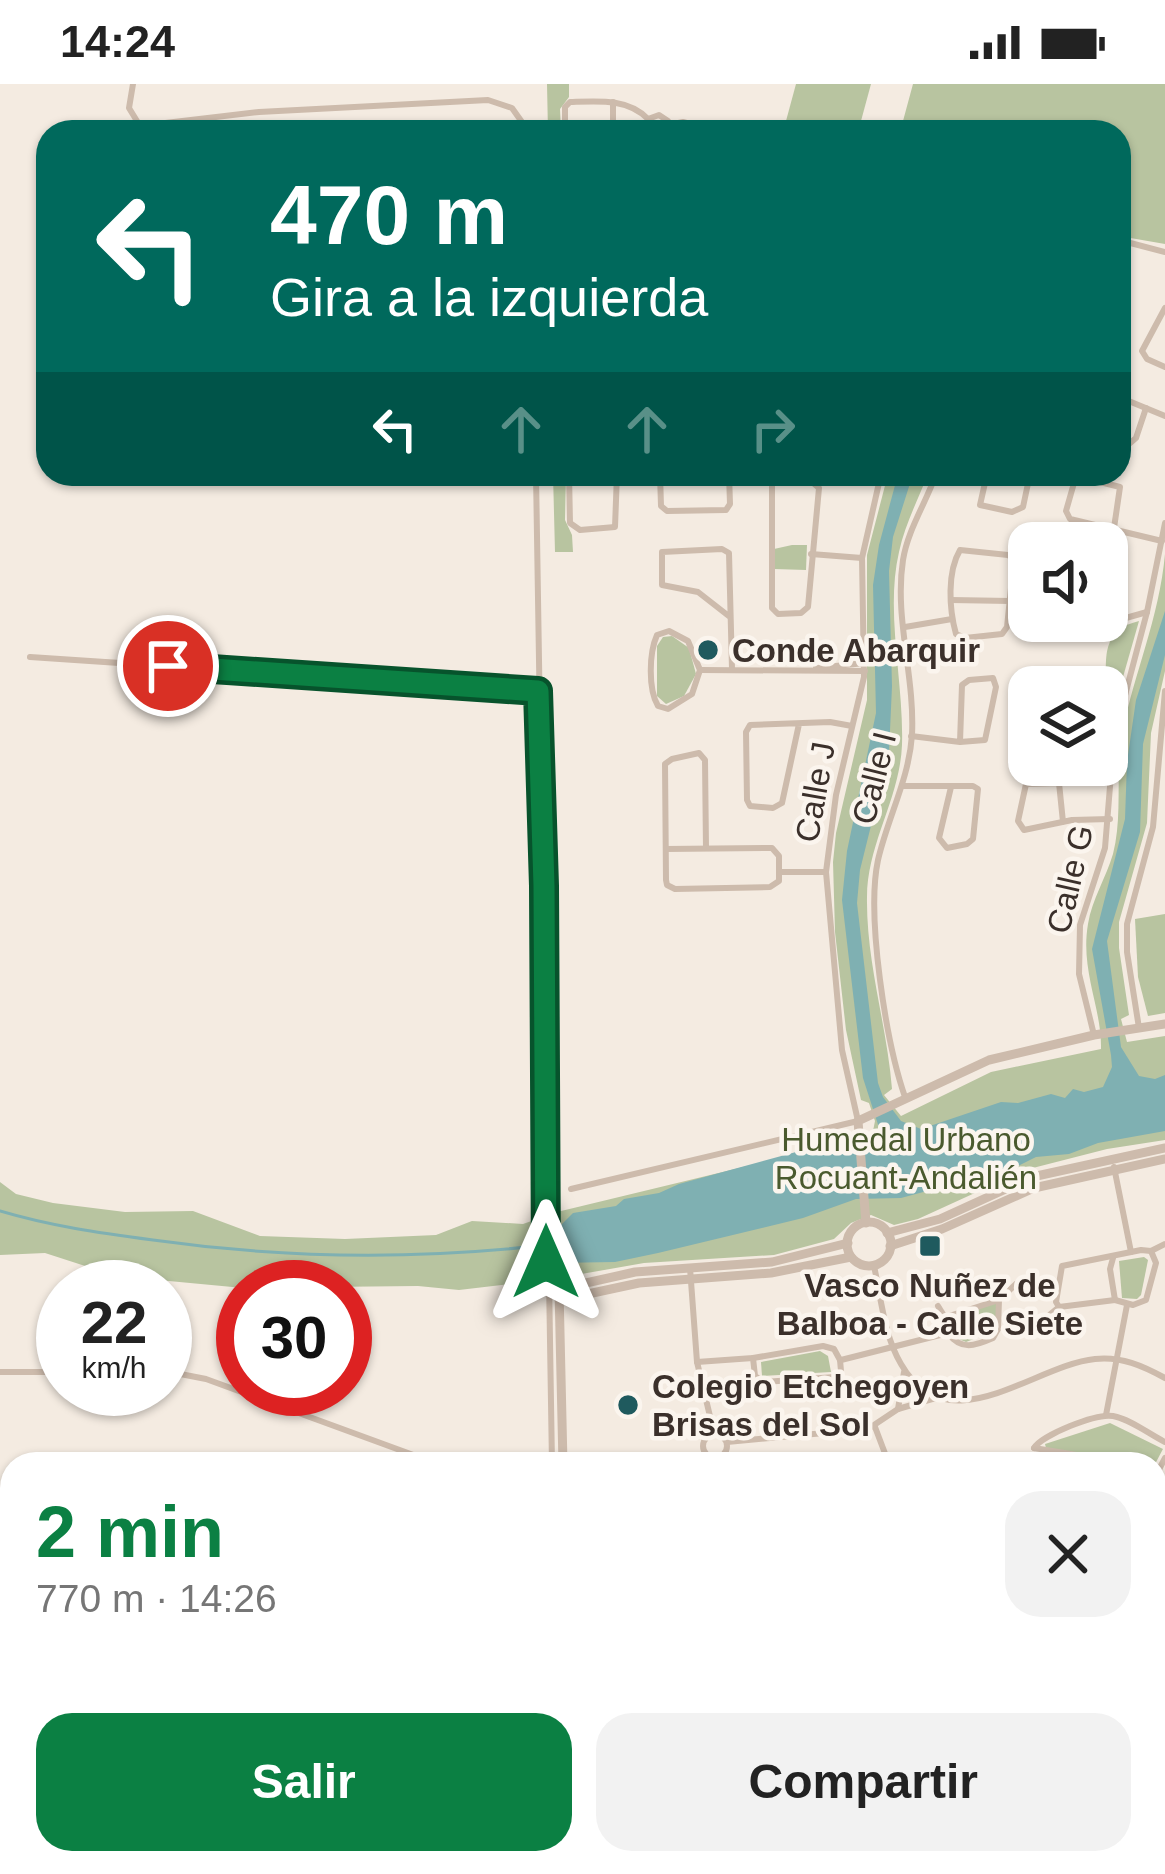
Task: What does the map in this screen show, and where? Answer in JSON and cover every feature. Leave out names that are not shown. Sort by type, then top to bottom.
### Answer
[{"type":"street","points":[[133,84],[129,108],[136,120]]},
{"type":"street","points":[[191,120],[488,100],[512,108],[520,120]]},
{"type":"street","points":[[613,102],[613,120]]},
{"type":"street","points":[[566,120],[568,103],[613,102],[636,108],[648,119],[658,115],[662,120]]},
{"type":"street","points":[[1131,243],[1165,252]]},
{"type":"street","points":[[1165,308],[1142,349],[1145,357],[1165,367]]},
{"type":"street","points":[[1131,402],[1165,416]]},
{"type":"street","points":[[1131,442],[1146,408]]},
{"type":"street","points":[[536,486],[546,1262],[555,1294],[562,1452]]},
{"type":"street","points":[[569,486],[571,526],[626,530]]},
{"type":"street","points":[[615,527],[617,486]]},
{"type":"street","points":[[661,486],[665,511],[724,510],[730,504],[729,486]]},
{"type":"street","points":[[770,486],[772,608],[776,613],[801,614],[807,609],[818,486]]},
{"type":"street","name":"Calle J","points":[[858,1120],[842,1050],[826,872],[836,795],[865,667],[862,558],[878,486]]},
{"type":"street","name":"Calle I","points":[[900,1100],[874,896],[880,853],[902,786],[911,736],[911,682],[901,588],[904,554],[931,486]]},
{"type":"street","points":[[983,486],[981,507],[1012,512],[1023,507],[1027,486]]},
{"type":"street","points":[[1074,486],[1068,517],[1114,528],[1120,488],[1113,486]]},
{"type":"street","name":"Calle G","points":[[1128,683],[1165,524]]},
{"type":"street","points":[[1128,532],[1162,541]]},
{"type":"street","points":[[730,617],[698,592],[662,584],[662,552],[726,550],[730,554],[732,669]]},
{"type":"street","points":[[1008,558],[963,550],[956,556],[951,600],[960,638],[1002,634],[1008,618]]},
{"type":"street","points":[[810,554],[862,558]]},
{"type":"street","points":[[951,600],[1008,601]]},
{"type":"street","points":[[1128,617],[1148,612]]},
{"type":"street","points":[[904,627],[952,619]]},
{"type":"street","points":[[658,634],[683,637],[694,650],[700,670],[695,688],[682,703],[668,709],[655,703],[652,644],[658,634]]},
{"type":"street","points":[[30,657],[538,691]]},
{"type":"street","points":[[700,670],[865,667]]},
{"type":"street","points":[[911,736],[960,742],[980,742],[988,736],[997,684],[993,678],[962,685],[960,742]]},
{"type":"street","points":[[1134,1028],[1127,924],[1161,796],[1158,743],[1165,692]]},
{"type":"street","points":[[799,724],[783,800],[773,808],[750,806],[747,729],[752,724],[799,724],[852,726]]},
{"type":"street","points":[[666,849],[772,848],[778,853],[778,883],[772,887],[672,889],[666,883],[665,764],[699,752],[705,758],[706,848]]},
{"type":"street","points":[[1064,822],[1059,783],[1026,784],[1020,826],[1027,830],[1109,819]]},
{"type":"street","points":[[902,786],[974,786],[979,792],[973,839],[946,848],[939,838],[951,787]]},
{"type":"street","name":"Calle G","points":[[1098,1034],[1079,974],[1078,943],[1084,904],[1103,855],[1110,786]]},
{"type":"street","points":[[779,872],[826,872]]},
{"type":"street","points":[[571,1189],[858,1120],[989,1060],[1098,1034],[1165,1024]]},
{"type":"street","points":[[858,1120],[866,1223]]},
{"type":"street","points":[[890,1246],[942,1229],[1034,1188],[1165,1148]]},
{"type":"street","points":[[887,1233],[940,1219],[1020,1181],[1113,1163],[1165,1160]]},
{"type":"street","points":[[1113,1163],[1131,1252]]},
{"type":"street","points":[[866,1223],[887,1233],[890,1246],[874,1266],[851,1257],[848,1243],[854,1230],[866,1223]]},
{"type":"street","points":[[690,1273],[772,1262],[848,1243]]},
{"type":"street","points":[[1059,1307],[1061,1268],[1097,1257],[1151,1252],[1165,1244]]},
{"type":"street","points":[[1042,1322],[1059,1307],[1115,1300],[1141,1304],[1148,1296],[1156,1263],[1151,1252]]},
{"type":"street","points":[[555,1294],[623,1274],[771,1273],[851,1257]]},
{"type":"street","points":[[1113,1258],[1115,1300]]},
{"type":"street","points":[[874,1266],[893,1346],[904,1370],[943,1396]]},
{"type":"street","points":[[690,1273],[697,1362],[714,1433],[727,1442],[875,1427],[898,1409],[943,1396],[983,1398],[1080,1362],[1115,1359],[1165,1378]]},
{"type":"street","points":[[938,1306],[948,1334],[968,1346],[993,1338],[999,1300],[1016,1284]]},
{"type":"street","points":[[552,1452],[555,1294]]},
{"type":"street","points":[[946,1319],[999,1300]]},
{"type":"street","points":[[1106,1415],[1127,1305]]},
{"type":"street","points":[[840,1360],[948,1334]]},
{"type":"street","points":[[697,1362],[827,1346],[836,1351],[841,1371],[837,1376],[764,1382],[754,1373],[753,1358]]},
{"type":"street","points":[[898,1409],[904,1370]]},
{"type":"street","points":[[0,1372],[36,1372]]},
{"type":"street","points":[[192,1376],[405,1452]]},
{"type":"street","points":[[1058,1452],[1034,1448],[1041,1439],[1106,1415],[1165,1442]]},
{"type":"street","points":[[875,1427],[885,1452]]},
{"type":"street","points":[[706,1452],[705,1438],[714,1433]]},
{"type":"street","points":[[726,1452],[727,1442]]},
{"type":"street","points":[[978,1452],[979,1447]]},
{"type":"green space","points":[[547,84],[569,84],[560,120],[548,120]]},
{"type":"green space","points":[[796,84],[871,84],[861,120],[786,120]]},
{"type":"green space","points":[[913,84],[1165,84],[1165,244],[1131,238],[1131,120],[903,120]]},
{"type":"green space","points":[[553,486],[566,486],[565,520],[573,552],[555,552]]},
{"type":"green space","name":"Humedal Urbano Rocuant-Andalién","points":[[885,486],[923,486],[895,575],[902,745],[896,784],[872,858],[867,897],[892,1089],[884,1095],[901,1116],[991,1072],[1101,1049],[1087,958],[1088,924],[1113,854],[1119,786],[1128,786],[1128,709],[1165,554],[1165,671],[1151,733],[1147,823],[1119,922],[1119,948],[1129,1015],[1121,1019],[1127,1042],[1165,1036],[1165,1140],[1025,1170],[918,1219],[894,1225],[871,1215],[851,1223],[834,1239],[774,1255],[644,1263],[570,1276],[575,1266],[519,1283],[459,1290],[372,1287],[372,1260],[216,1260],[216,1285],[192,1283],[192,1260],[0,1255],[0,1182],[16,1194],[53,1203],[125,1212],[193,1211],[260,1236],[436,1235],[472,1221],[523,1224],[872,1136],[875,1121],[869,1103],[861,1100],[846,1030],[833,862],[867,700],[867,555]]},
{"type":"green space","points":[[807,545],[806,570],[774,569],[774,549]]},
{"type":"green space","points":[[1139,621],[1126,666],[1106,666],[1110,642],[1128,642],[1128,625]]},
{"type":"green space","points":[[672,636],[689,648],[696,674],[684,696],[666,704],[657,696],[657,646],[663,637]]},
{"type":"green space","points":[[1165,914],[1165,1013],[1148,1016],[1138,977],[1135,919]]},
{"type":"green space","points":[[1148,1260],[1141,1295],[1122,1298],[1119,1261]]},
{"type":"green space","points":[[998,1304],[994,1331],[966,1342],[956,1338],[952,1321]]},
{"type":"green space","points":[[820,1351],[828,1356],[831,1372],[762,1376],[761,1362]]},
{"type":"green space","points":[[1110,1423],[1163,1449],[1073,1452],[1045,1444]]},
{"type":"water","points":[[895,486],[909,486],[893,537],[889,571],[889,753],[860,870],[857,903],[878,1083],[901,1121],[921,1129],[1001,1102],[1018,1103],[1051,1094],[1065,1098],[1073,1089],[1084,1092],[1103,1087],[1112,1067],[1092,949],[1125,819],[1136,700],[1165,611],[1165,655],[1143,744],[1140,832],[1107,941],[1121,1047],[1139,1076],[1155,1079],[1165,1075],[1165,1131],[1036,1157],[1016,1167],[901,1198],[856,1199],[803,1218],[658,1253],[615,1262],[555,1263],[554,1232],[573,1213],[616,1206],[624,1199],[796,1152],[842,1152],[882,1137],[863,1078],[842,900],[847,851],[876,713],[873,585]]},
{"type":"waterway","points":[[0,1211],[94,1232],[303,1254],[404,1255],[555,1244]]},
{"type":"place","name":"Conde Abarquir","points":[[708,650]]},
{"type":"place","name":"Vasco Nuñez de Balboa - Calle Siete","points":[[930,1246]]},
{"type":"place","name":"Colegio Etchegoyen Brisas del Sol","points":[[628,1405]]},
{"type":"route","points":[[168,666],[538,691],[546,1262]]}]
